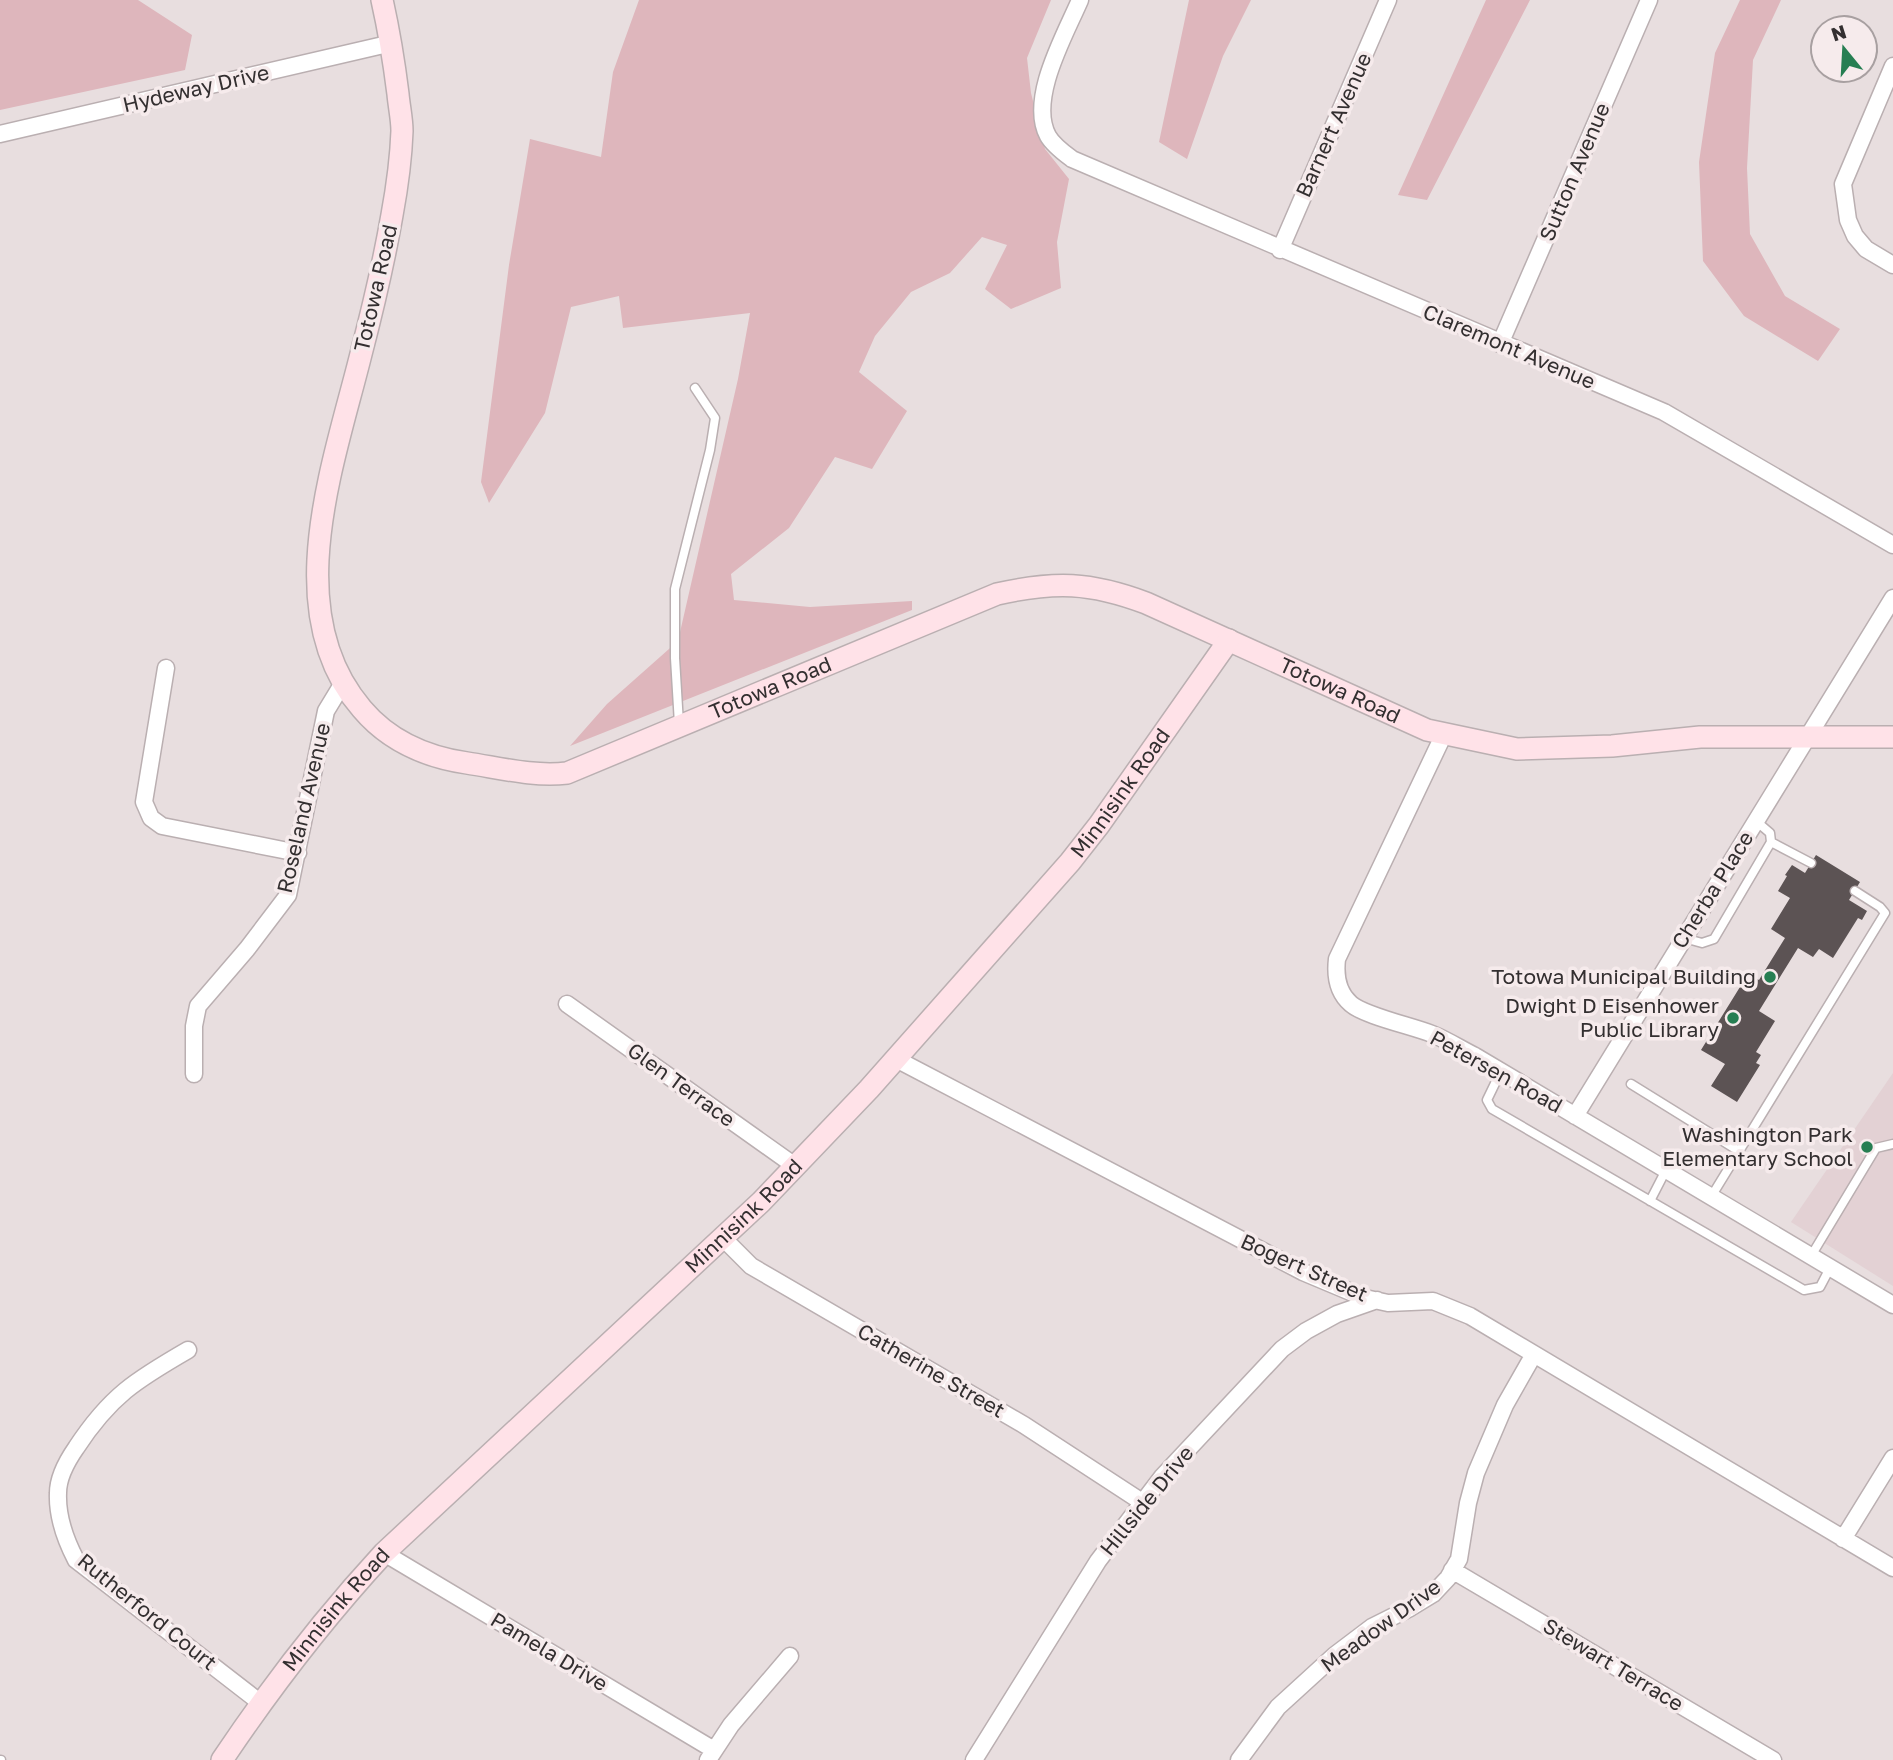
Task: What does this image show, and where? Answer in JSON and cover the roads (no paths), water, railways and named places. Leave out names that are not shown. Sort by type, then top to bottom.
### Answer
[{"type":"main road","name":"Totowa Road","points":[[382,0],[392,43],[402,129],[392,214],[362,351],[330,472],[320,537],[318,574],[320,614],[326,643],[343,683],[371,720],[392,738],[448,761],[549,775],[580,768],[997,594],[1035,585],[1081,585],[1112,590],[1427,730],[1517,749],[1612,746],[1700,737],[1893,737]]},
{"type":"main road","name":"Minnisink Road","points":[[222,1760],[325,1619],[384,1553],[723,1238],[896,1059],[1077,853],[1229,640]]},
{"type":"street","name":"Claremont Avenue","points":[[1080,0],[1045,87],[1044,122],[1048,137],[1072,159],[1664,412],[1893,545]]},
{"type":"street","name":"Barnert Avenue","points":[[1280,250],[1388,0]]},
{"type":"street","name":"Sutton Avenue","points":[[1500,344],[1649,0]]},
{"type":"street","name":"Hydeway Drive","points":[[0,134],[392,43]]},
{"type":"street","points":[[1893,66],[1843,184],[1848,220],[1856,236],[1866,249],[1893,265]]},
{"type":"street","name":"Cherba Place","points":[[1575,1116],[1893,598]]},
{"type":"street","points":[[166,668],[144,802],[151,818],[163,826],[298,853]]},
{"type":"street","name":"Roseland Avenue","points":[[194,1074],[194,1026],[198,1006],[247,949],[288,895],[326,711],[343,683]]},
{"type":"street","name":"Petersen Road","points":[[1444,734],[1338,960],[1335,975],[1349,1003],[1362,1011],[1432,1034],[1501,1071],[1893,1304]]},
{"type":"street","name":"Glen Terrace","points":[[568,1004],[795,1166]]},
{"type":"street","name":"Bogert Street","points":[[896,1059],[1303,1272],[1365,1298],[1388,1303],[1433,1301],[1450,1306],[1893,1568]]},
{"type":"street","name":"Catherine Street","points":[[723,1238],[751,1266],[1024,1425],[1142,1502]]},
{"type":"street","name":"Hillside Drive","points":[[974,1760],[1069,1604],[1142,1502],[1282,1349],[1306,1331],[1337,1314],[1377,1300]]},
{"type":"street","name":"Rutherford Court","points":[[188,1350],[150,1372],[117,1396],[82,1439],[69,1458],[58,1490],[62,1526],[76,1560],[262,1704]]},
{"type":"street","name":"Meadow Drive","points":[[1239,1760],[1278,1707],[1335,1655],[1372,1627],[1433,1594],[1452,1570],[1459,1559],[1476,1473],[1505,1405],[1534,1354]]},
{"type":"street","points":[[1843,1539],[1893,1458]]},
{"type":"street","name":"Pamela Drive","points":[[384,1553],[711,1755]]},
{"type":"street","name":"Stewart Terrace","points":[[1452,1570],[1773,1760]]},
{"type":"street","points":[[711,1755],[731,1725],[790,1656]]},
{"type":"lane","points":[[679,727],[675,589],[710,450],[715,418],[695,388]]},
{"type":"lane","points":[[1684,938],[1702,943],[1714,939],[1730,915],[1771,842],[1770,833],[1756,821]]},
{"type":"lane","points":[[1771,842],[1811,863]]},
{"type":"lane","points":[[1711,1197],[1885,913],[1855,891]]},
{"type":"lane","points":[[1501,1071],[1487,1100],[1492,1109],[1804,1290],[1820,1287],[1830,1268]]},
{"type":"lane","points":[[1631,1084],[1739,1152]]},
{"type":"lane","points":[[1811,1256],[1877,1148],[1893,1144]]},
{"type":"lane","points":[[1650,1201],[1666,1170]]},
{"type":"place","name":"Totowa Municipal Building","points":[[1770,977]]},
{"type":"place","name":"Dwight D Eisenhower Public Library","points":[[1733,1018]]},
{"type":"place","name":"Washington Park Elementary School","points":[[1867,1147]]}]
